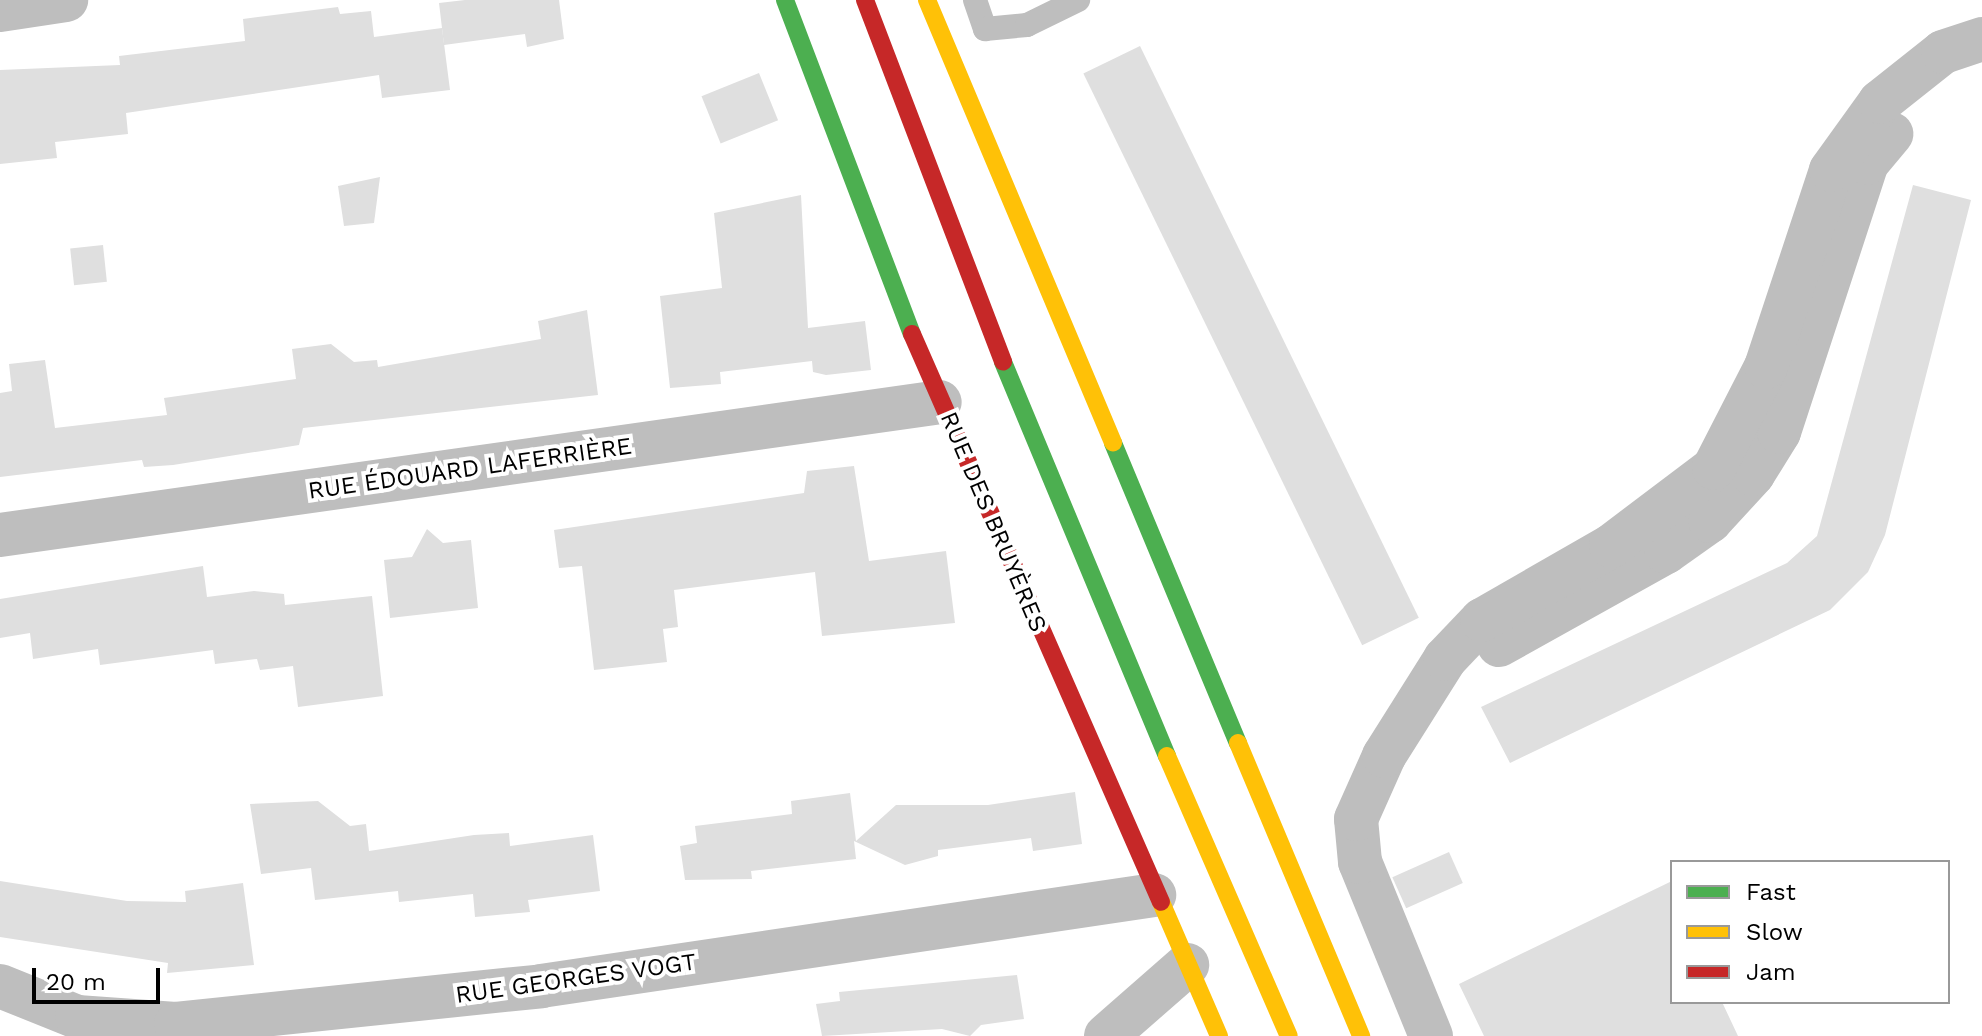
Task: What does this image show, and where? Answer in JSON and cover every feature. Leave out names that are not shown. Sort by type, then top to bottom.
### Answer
[{"type":"main road","name":"RUE DES BRUYÈRES","points":[[785,0],[866,228],[1154,895],[1219,1036]]},
{"type":"main road","points":[[865,0],[879,52],[1086,570],[1289,1036]]},
{"type":"main road","points":[[927,0],[1361,1036]]},
{"type":"street","points":[[0,10],[66,0]]},
{"type":"street","points":[[1431,1036],[1360,862],[1356,819],[1384,756],[1445,659],[1482,620],[1619,559],[1714,468],[1788,352],[1831,170],[1872,135],[1880,102],[1943,52],[1981,47]]},
{"type":"street","name":"RUE ÉDOUARD LAFERRIÈRE","points":[[0,535],[940,402]]},
{"type":"street","name":"RUE GEORGES VOGT","points":[[0,986],[77,1017],[217,1028],[541,986],[1154,895]]},
{"type":"street","points":[[1106,1036],[1187,965]]},
{"type":"lane","points":[[975,0],[985,29],[1027,25],[1078,0]]},
{"type":"building","points":[[559,0],[564,39],[527,47],[525,34],[444,45],[439,3]]},
{"type":"building","points":[[338,7],[340,14],[371,11],[374,37],[442,28],[450,90],[382,98],[379,75],[126,113],[128,134],[55,142],[57,158],[0,164],[0,70],[120,65],[119,56],[245,41],[243,19]]},
{"type":"building","points":[[1140,46],[1419,618],[1362,645],[1083,74]]},
{"type":"building","points":[[759,73],[778,120],[721,144],[702,96]]},
{"type":"building","points":[[380,177],[374,223],[344,226],[338,186]]},
{"type":"building","points":[[1913,185],[1971,200],[1885,535],[1868,572],[1830,610],[1510,763],[1481,707],[1787,563],[1817,536]]},
{"type":"building","points":[[801,195],[808,328],[865,321],[871,370],[826,375],[813,372],[812,361],[720,372],[721,384],[670,388],[660,296],[722,288],[714,213]]},
{"type":"building","points":[[103,245],[107,282],[74,285],[70,248]]},
{"type":"building","points":[[587,310],[598,395],[303,428],[299,445],[173,465],[144,467],[142,460],[0,477],[0,393],[12,391],[9,364],[45,360],[55,428],[167,415],[164,398],[296,379],[292,349],[331,344],[354,362],[377,360],[378,367],[541,339],[538,321]]},
{"type":"building","points":[[854,466],[869,561],[946,551],[955,623],[822,636],[815,572],[674,590],[678,627],[663,629],[667,662],[594,670],[582,566],[559,568],[554,530],[804,493],[807,471]]},
{"type":"building","points":[[427,529],[443,543],[471,540],[478,608],[390,618],[384,560],[412,557]]},
{"type":"building","points":[[203,566],[207,597],[254,591],[284,594],[285,605],[372,596],[383,696],[298,707],[293,666],[260,670],[257,659],[215,664],[213,650],[100,665],[98,649],[33,659],[30,633],[0,638],[0,599]]},
{"type":"building","points":[[1075,792],[1082,844],[1033,851],[1031,838],[938,850],[938,856],[905,865],[854,841],[856,859],[751,871],[752,879],[685,880],[680,846],[697,843],[695,826],[792,814],[791,801],[850,793],[856,841],[896,805],[988,805]]},
{"type":"building","points":[[318,801],[350,826],[366,824],[369,851],[474,835],[509,833],[510,846],[593,835],[600,891],[528,900],[530,912],[475,917],[473,894],[399,902],[398,891],[315,900],[311,868],[261,874],[250,804]]},
{"type":"building","points":[[1449,852],[1463,883],[1406,908],[1392,877]]},
{"type":"building","points":[[0,881],[127,901],[186,902],[185,891],[243,883],[254,965],[167,973],[168,963],[0,937]]},
{"type":"building","points":[[1670,882],[1670,1004],[1723,1004],[1738,1036],[1484,1036],[1459,984]]},
{"type":"building","points":[[1017,975],[1024,1019],[981,1025],[970,1036],[942,1029],[822,1036],[816,1004],[840,1001],[839,992]]},
{"type":"traffic: fast","points":[[785,0],[912,334]]},
{"type":"traffic: fast","points":[[1003,362],[1167,756]]},
{"type":"traffic: fast","points":[[1113,443],[1238,743]]},
{"type":"traffic: slow","points":[[927,0],[1113,443]]},
{"type":"traffic: slow","points":[[1238,743],[1361,1036]]},
{"type":"traffic: slow","points":[[1167,756],[1289,1036]]},
{"type":"traffic: slow","points":[[1161,902],[1219,1036]]},
{"type":"traffic: jam","points":[[865,0],[1003,362]]},
{"type":"traffic: jam","points":[[912,334],[1161,902]]}]
